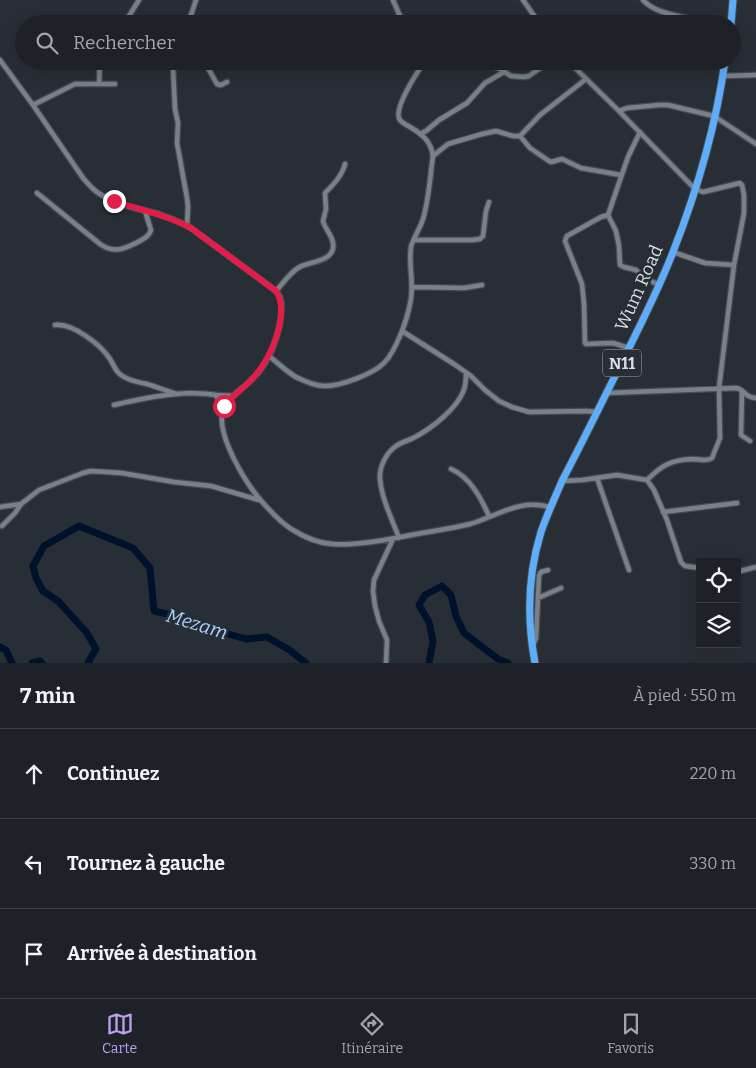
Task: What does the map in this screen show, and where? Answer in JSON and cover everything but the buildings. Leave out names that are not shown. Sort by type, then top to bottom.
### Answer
[{"type":"highway","points":[[732,15],[733,0]]},
{"type":"highway","name":"Wum Road","points":[[535,663],[530,620],[532,575],[541,532],[562,481],[598,412],[673,252],[695,189],[724,70]]},
{"type":"street","points":[[130,15],[139,0]]},
{"type":"street","points":[[191,15],[196,0]]},
{"type":"street","points":[[393,0],[400,15]]},
{"type":"street","points":[[523,0],[534,15]]},
{"type":"street","points":[[642,0],[665,13],[675,15]]},
{"type":"street","points":[[0,60],[91,188],[114,201],[161,215],[188,226],[276,291],[280,297],[282,304],[280,320],[269,356],[252,380],[229,399],[224,406],[222,422],[225,440],[235,462],[260,500],[292,530],[322,542],[353,544],[448,529],[472,523],[519,506],[535,504],[550,507]]},
{"type":"street","points":[[100,70],[100,84]]},
{"type":"street","points":[[173,70],[175,109],[178,123],[177,144],[187,198],[188,226]]},
{"type":"street","points":[[209,70],[217,84],[221,85],[227,82]]},
{"type":"street","points":[[269,356],[297,377],[313,384],[325,386],[342,383],[370,372],[384,362],[395,346],[411,303],[411,247],[426,206],[433,156],[429,143],[422,135],[403,123],[398,116],[406,92],[419,70]]},
{"type":"street","points":[[500,70],[511,76],[524,78],[537,70]]},
{"type":"street","points":[[577,70],[695,189],[703,192],[738,183],[742,184],[744,195],[744,213],[734,265],[719,388],[720,438],[712,458],[709,460],[692,459],[669,463],[657,470],[646,480]]},
{"type":"street","points":[[422,135],[439,120],[470,101],[485,83],[504,72]]},
{"type":"street","points":[[723,76],[756,75]]},
{"type":"street","points":[[433,156],[448,144],[482,134],[496,132],[520,136],[540,115],[586,79]]},
{"type":"street","points":[[33,105],[75,84],[115,84]]},
{"type":"street","points":[[619,111],[641,106],[668,105],[714,116],[756,144]]},
{"type":"street","points":[[640,132],[621,175],[608,215],[616,231],[620,265],[636,270],[643,277],[659,285]]},
{"type":"street","points":[[520,136],[530,148],[550,162],[562,159],[581,168],[621,175]]},
{"type":"street","points":[[276,291],[296,268],[321,260],[332,251],[333,243],[323,222],[326,209],[324,193],[344,170],[345,164]]},
{"type":"street","points":[[37,193],[104,247],[117,250],[124,249],[149,236],[151,230],[145,210]]},
{"type":"street","points":[[414,240],[480,239],[483,236],[486,211],[490,202]]},
{"type":"street","points":[[608,215],[567,236],[566,241],[582,284],[585,343],[613,343],[629,348]]},
{"type":"street","points":[[673,252],[705,263],[734,265]]},
{"type":"street","points":[[412,287],[464,288],[482,286]]},
{"type":"street","points":[[55,325],[66,325],[94,343],[103,350],[118,373],[125,378],[177,394]]},
{"type":"street","points":[[402,331],[466,373],[498,401],[529,412],[598,412]]},
{"type":"street","points":[[399,538],[384,499],[380,478],[382,466],[388,454],[395,446],[418,436],[451,410],[464,390],[466,373]]},
{"type":"street","points":[[606,393],[740,388],[748,396],[756,398]]},
{"type":"street","points":[[742,391],[741,435],[750,440]]},
{"type":"street","points":[[114,405],[177,394],[233,396]]},
{"type":"street","points":[[215,395],[224,406]]},
{"type":"street","points":[[451,468],[459,472],[474,489],[482,500],[489,516]]},
{"type":"street","points":[[2,526],[21,504],[39,490],[83,473],[96,471],[211,486],[260,500]]},
{"type":"street","points":[[562,481],[617,475],[646,480],[654,490],[667,520],[681,562],[685,566],[696,568]]},
{"type":"street","points":[[597,478],[629,570]]},
{"type":"street","points":[[663,512],[737,503]]},
{"type":"street","points":[[0,507],[21,504]]},
{"type":"street","points":[[386,663],[387,640],[375,606],[373,586],[393,539]]},
{"type":"street","points":[[741,571],[756,567]]},
{"type":"street","points":[[532,646],[536,638],[539,576],[541,572],[548,570]]},
{"type":"street","points":[[538,598],[560,588]]},
{"type":"waterway","name":"Mezam","points":[[88,663],[96,649],[87,633],[58,601],[43,591],[36,578],[33,566],[44,546],[79,526],[133,548],[150,568],[154,611],[176,616],[203,627],[246,639],[267,637],[288,649],[306,663]]},
{"type":"waterway","name":"Mezam","points":[[429,663],[433,641],[429,622],[419,605],[425,595],[442,586],[451,595],[456,616],[464,633],[498,659],[508,663]]},
{"type":"waterway","name":"Mezam","points":[[0,647],[6,650],[12,663]]},
{"type":"waterway","name":"Mezam","points":[[32,663],[40,661],[42,663]]},
{"type":"route","points":[[114,201],[161,215],[191,228],[276,291],[280,297],[282,304],[280,320],[269,356],[252,380],[229,399],[224,406]]}]
